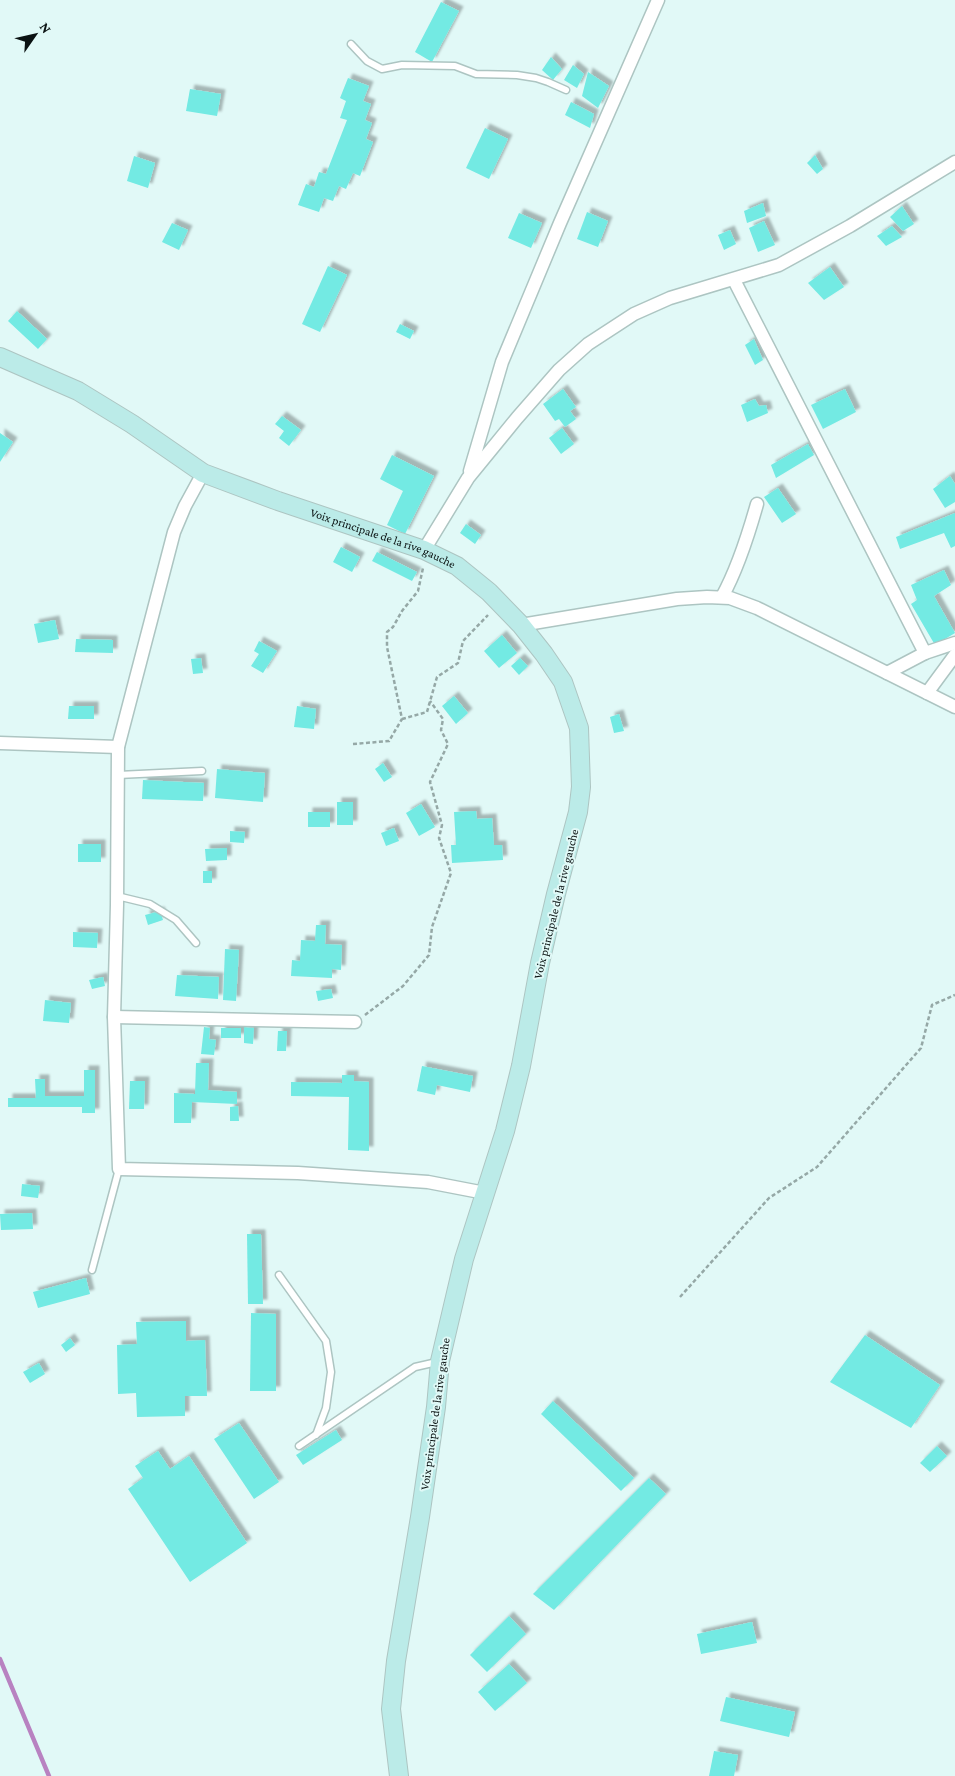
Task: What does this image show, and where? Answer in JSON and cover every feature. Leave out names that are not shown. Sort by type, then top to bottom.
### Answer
[{"type":"street","points":[[468,478],[502,362],[560,223],[658,0]]},
{"type":"street","points":[[424,550],[468,478],[559,370],[588,344],[634,314],[670,298],[779,265],[850,226],[955,162]]},
{"type":"street","points":[[734,280],[925,653]]},
{"type":"street","name":"Voix principale de la rive gauche","points":[[0,357],[78,391],[132,424],[203,473],[278,501],[424,550],[457,566],[489,592],[521,625],[544,654],[563,682],[579,728],[581,787],[578,812],[540,963],[521,1066],[505,1131],[464,1259],[440,1361],[432,1434],[396,1661],[391,1709],[399,1776]]},
{"type":"street","points":[[203,473],[185,506],[174,532],[118,747],[114,1017],[119,1168],[298,1173],[428,1182],[485,1193]]},
{"type":"street","points":[[722,597],[732,579],[745,547],[757,504]]},
{"type":"street","points":[[521,625],[677,599],[730,598],[757,608],[955,707]]},
{"type":"street","points":[[887,673],[925,653],[955,643]]},
{"type":"street","points":[[927,693],[955,655]]},
{"type":"street","points":[[0,743],[118,747]]},
{"type":"street","points":[[114,1017],[355,1022]]},
{"type":"lane","points":[[351,44],[367,61],[382,69],[420,65],[454,66],[476,74],[517,75],[536,78],[566,90]]},
{"type":"lane","points":[[118,775],[202,771]]},
{"type":"lane","points":[[117,896],[150,904],[176,920],[196,942]]},
{"type":"lane","points":[[92,1270],[119,1168]]},
{"type":"lane","points":[[279,1275],[326,1341],[331,1372],[326,1408],[316,1435]]},
{"type":"lane","points":[[299,1446],[415,1367],[440,1361]]},
{"type":"path","points":[[354,744],[389,741],[402,719],[387,647],[387,632],[393,628],[402,611],[418,591],[424,550]]},
{"type":"path","points":[[402,719],[427,712],[438,677],[458,663],[463,641],[488,615]]},
{"type":"path","points":[[355,1022],[403,986],[429,955],[432,927],[451,873],[439,838],[442,825],[430,782],[448,744],[440,730],[443,719],[430,701]]},
{"type":"path","points":[[680,1297],[769,1198],[817,1166],[920,1048],[932,1005],[955,995]]},
{"type":"building","points":[[441,2],[459,11],[432,62],[415,52]]},
{"type":"building","points":[[551,57],[562,69],[553,80],[542,70]]},
{"type":"building","points":[[573,65],[584,74],[577,88],[564,80]]},
{"type":"building","points":[[588,72],[609,86],[598,108],[582,96]]},
{"type":"building","points":[[348,78],[369,86],[363,101],[371,104],[365,120],[372,123],[366,139],[373,142],[360,176],[353,173],[346,189],[339,186],[333,201],[324,198],[319,212],[298,205],[306,184],[314,187],[319,172],[326,174],[347,120],[340,118],[346,101],[340,98]]},
{"type":"building","points":[[190,89],[221,94],[217,116],[186,111]]},
{"type":"building","points":[[571,102],[594,114],[590,128],[565,115]]},
{"type":"building","points":[[485,128],[508,139],[489,179],[466,168]]},
{"type":"building","points":[[815,155],[823,169],[817,174],[807,163]]},
{"type":"building","points":[[134,156],[155,163],[148,188],[127,181]]},
{"type":"building","points":[[763,203],[766,216],[747,223],[744,211]]},
{"type":"building","points":[[902,206],[914,224],[903,231],[890,217]]},
{"type":"building","points":[[587,212],[608,221],[598,247],[577,239]]},
{"type":"building","points":[[519,213],[542,223],[531,248],[508,238]]},
{"type":"building","points":[[764,221],[775,245],[758,252],[749,228]]},
{"type":"building","points":[[172,223],[188,230],[179,250],[162,242]]},
{"type":"building","points":[[892,226],[902,237],[886,246],[877,236]]},
{"type":"building","points":[[730,230],[736,244],[724,250],[718,235]]},
{"type":"building","points":[[328,266],[347,275],[320,332],[302,324]]},
{"type":"building","points":[[830,267],[844,287],[824,300],[808,283]]},
{"type":"building","points":[[17,311],[47,339],[38,349],[8,321]]},
{"type":"building","points":[[400,324],[414,331],[410,339],[396,332]]},
{"type":"building","points":[[754,339],[763,360],[755,365],[745,345]]},
{"type":"building","points":[[563,389],[576,407],[570,411],[576,419],[565,427],[559,419],[555,421],[543,404]]},
{"type":"building","points":[[845,389],[856,412],[823,429],[811,405]]},
{"type":"building","points":[[755,399],[759,406],[766,405],[768,413],[747,422],[741,405]]},
{"type":"building","points":[[282,416],[301,430],[289,446],[279,438],[284,431],[275,424]]},
{"type":"building","points":[[562,428],[574,444],[561,454],[549,438]]},
{"type":"building","points":[[0,433],[13,442],[0,462]]},
{"type":"building","points":[[808,444],[814,455],[776,478],[771,465]]},
{"type":"building","points":[[392,455],[434,476],[405,534],[387,525],[403,491],[380,479]]},
{"type":"building","points":[[950,476],[955,484],[955,502],[945,508],[933,489]]},
{"type":"building","points":[[778,488],[796,514],[782,523],[764,497]]},
{"type":"building","points":[[955,513],[955,546],[951,548],[944,533],[900,549],[896,537]]},
{"type":"building","points":[[466,524],[481,535],[475,544],[460,533]]},
{"type":"building","points":[[341,547],[360,557],[352,572],[333,562]]},
{"type":"building","points":[[377,552],[417,572],[412,581],[372,561]]},
{"type":"building","points":[[944,570],[951,585],[934,596],[955,633],[935,645],[911,604],[917,600],[911,585]]},
{"type":"building","points":[[55,620],[59,639],[38,643],[34,624]]},
{"type":"building","points":[[502,635],[517,653],[499,668],[484,651]]},
{"type":"building","points":[[76,639],[113,640],[113,653],[75,652]]},
{"type":"building","points":[[259,641],[277,651],[263,673],[251,666],[259,654],[254,651]]},
{"type":"building","points":[[201,658],[203,673],[193,674],[191,659]]},
{"type":"building","points":[[520,658],[528,666],[519,675],[511,666]]},
{"type":"building","points":[[454,696],[468,713],[456,724],[442,706]]},
{"type":"building","points":[[69,706],[94,706],[94,719],[68,719]]},
{"type":"building","points":[[297,706],[316,709],[314,729],[294,727]]},
{"type":"building","points":[[619,714],[624,731],[614,733],[610,717]]},
{"type":"building","points":[[383,763],[392,777],[384,782],[375,769]]},
{"type":"building","points":[[217,769],[265,773],[263,802],[215,798]]},
{"type":"building","points":[[143,780],[204,783],[203,801],[142,799]]},
{"type":"building","points":[[337,802],[353,802],[353,825],[337,825]]},
{"type":"building","points":[[421,804],[435,827],[419,836],[406,813]]},
{"type":"building","points":[[476,811],[477,819],[492,818],[494,845],[502,845],[503,860],[452,863],[451,845],[456,845],[454,812]]},
{"type":"building","points":[[308,812],[330,812],[330,827],[308,827]]},
{"type":"building","points":[[394,828],[399,841],[386,846],[381,833]]},
{"type":"building","points":[[230,831],[245,832],[244,843],[230,842]]},
{"type":"building","points":[[78,844],[101,844],[101,862],[78,862]]},
{"type":"building","points":[[227,848],[227,860],[206,861],[205,849]]},
{"type":"building","points":[[203,871],[212,871],[212,883],[203,883]]},
{"type":"building","points":[[160,911],[163,920],[148,925],[145,915]]},
{"type":"building","points":[[316,925],[326,925],[325,944],[342,945],[341,970],[332,969],[332,978],[291,976],[292,960],[300,961],[301,940],[315,941]]},
{"type":"building","points":[[73,932],[98,933],[97,948],[73,947]]},
{"type":"building","points":[[225,949],[239,950],[236,1001],[223,1000]]},
{"type":"building","points":[[177,975],[219,977],[218,999],[175,996]]},
{"type":"building","points":[[103,977],[105,986],[92,989],[89,980]]},
{"type":"building","points":[[331,989],[333,998],[318,1001],[316,991]]},
{"type":"building","points":[[45,1000],[71,1003],[69,1023],[43,1021]]},
{"type":"building","points":[[204,1027],[210,1028],[209,1039],[216,1040],[214,1055],[201,1054]]},
{"type":"building","points":[[244,1027],[254,1028],[253,1044],[244,1043]]},
{"type":"building","points":[[221,1028],[241,1028],[241,1038],[221,1038]]},
{"type":"building","points":[[278,1031],[287,1031],[286,1051],[277,1051]]},
{"type":"building","points":[[196,1063],[209,1063],[208,1090],[237,1092],[237,1104],[192,1102],[191,1123],[174,1123],[174,1093],[195,1094]]},
{"type":"building","points":[[422,1066],[473,1076],[470,1092],[437,1085],[435,1095],[417,1091]]},
{"type":"building","points":[[84,1070],[95,1070],[95,1113],[82,1113],[82,1107],[8,1107],[8,1098],[36,1098],[35,1079],[45,1079],[45,1096],[84,1096]]},
{"type":"building","points":[[342,1075],[354,1075],[354,1081],[369,1082],[369,1151],[348,1150],[349,1097],[291,1096],[291,1082],[342,1083]]},
{"type":"building","points":[[130,1081],[145,1081],[144,1109],[129,1109]]},
{"type":"building","points":[[238,1106],[239,1121],[230,1121],[230,1107]]},
{"type":"building","points":[[22,1184],[40,1186],[38,1198],[21,1196]]},
{"type":"building","points":[[32,1213],[33,1229],[1,1230],[0,1214]]},
{"type":"building","points":[[247,1234],[261,1234],[263,1304],[248,1304]]},
{"type":"building","points":[[86,1278],[90,1294],[38,1308],[33,1292]]},
{"type":"building","points":[[251,1313],[276,1314],[276,1391],[250,1391]]},
{"type":"building","points":[[186,1321],[186,1341],[205,1340],[207,1396],[185,1396],[185,1416],[137,1417],[136,1393],[118,1394],[117,1345],[137,1344],[136,1322]]},
{"type":"building","points":[[865,1335],[940,1385],[911,1428],[830,1382]]},
{"type":"building","points":[[70,1338],[75,1345],[66,1352],[61,1345]]},
{"type":"building","points":[[39,1363],[45,1374],[30,1383],[23,1372]]},
{"type":"building","points":[[553,1401],[634,1478],[621,1491],[541,1414]]},
{"type":"building","points":[[239,1423],[279,1482],[254,1499],[214,1439]]},
{"type":"building","points":[[336,1430],[342,1440],[303,1465],[296,1455]]},
{"type":"building","points":[[937,1446],[947,1456],[930,1472],[920,1463]]},
{"type":"building","points":[[158,1451],[170,1469],[189,1456],[247,1543],[190,1582],[128,1489],[143,1478],[135,1466]]},
{"type":"building","points":[[649,1478],[666,1494],[554,1610],[533,1594]]},
{"type":"building","points":[[509,1616],[526,1634],[487,1672],[470,1655]]},
{"type":"building","points":[[752,1622],[757,1643],[701,1654],[697,1634]]},
{"type":"building","points":[[509,1664],[527,1683],[495,1711],[478,1692]]},
{"type":"building","points":[[726,1697],[795,1712],[789,1737],[720,1721]]},
{"type":"building","points":[[714,1751],[738,1755],[734,1776],[709,1776]]},
{"type":"waterway","points":[[0,1659],[49,1776]]}]
